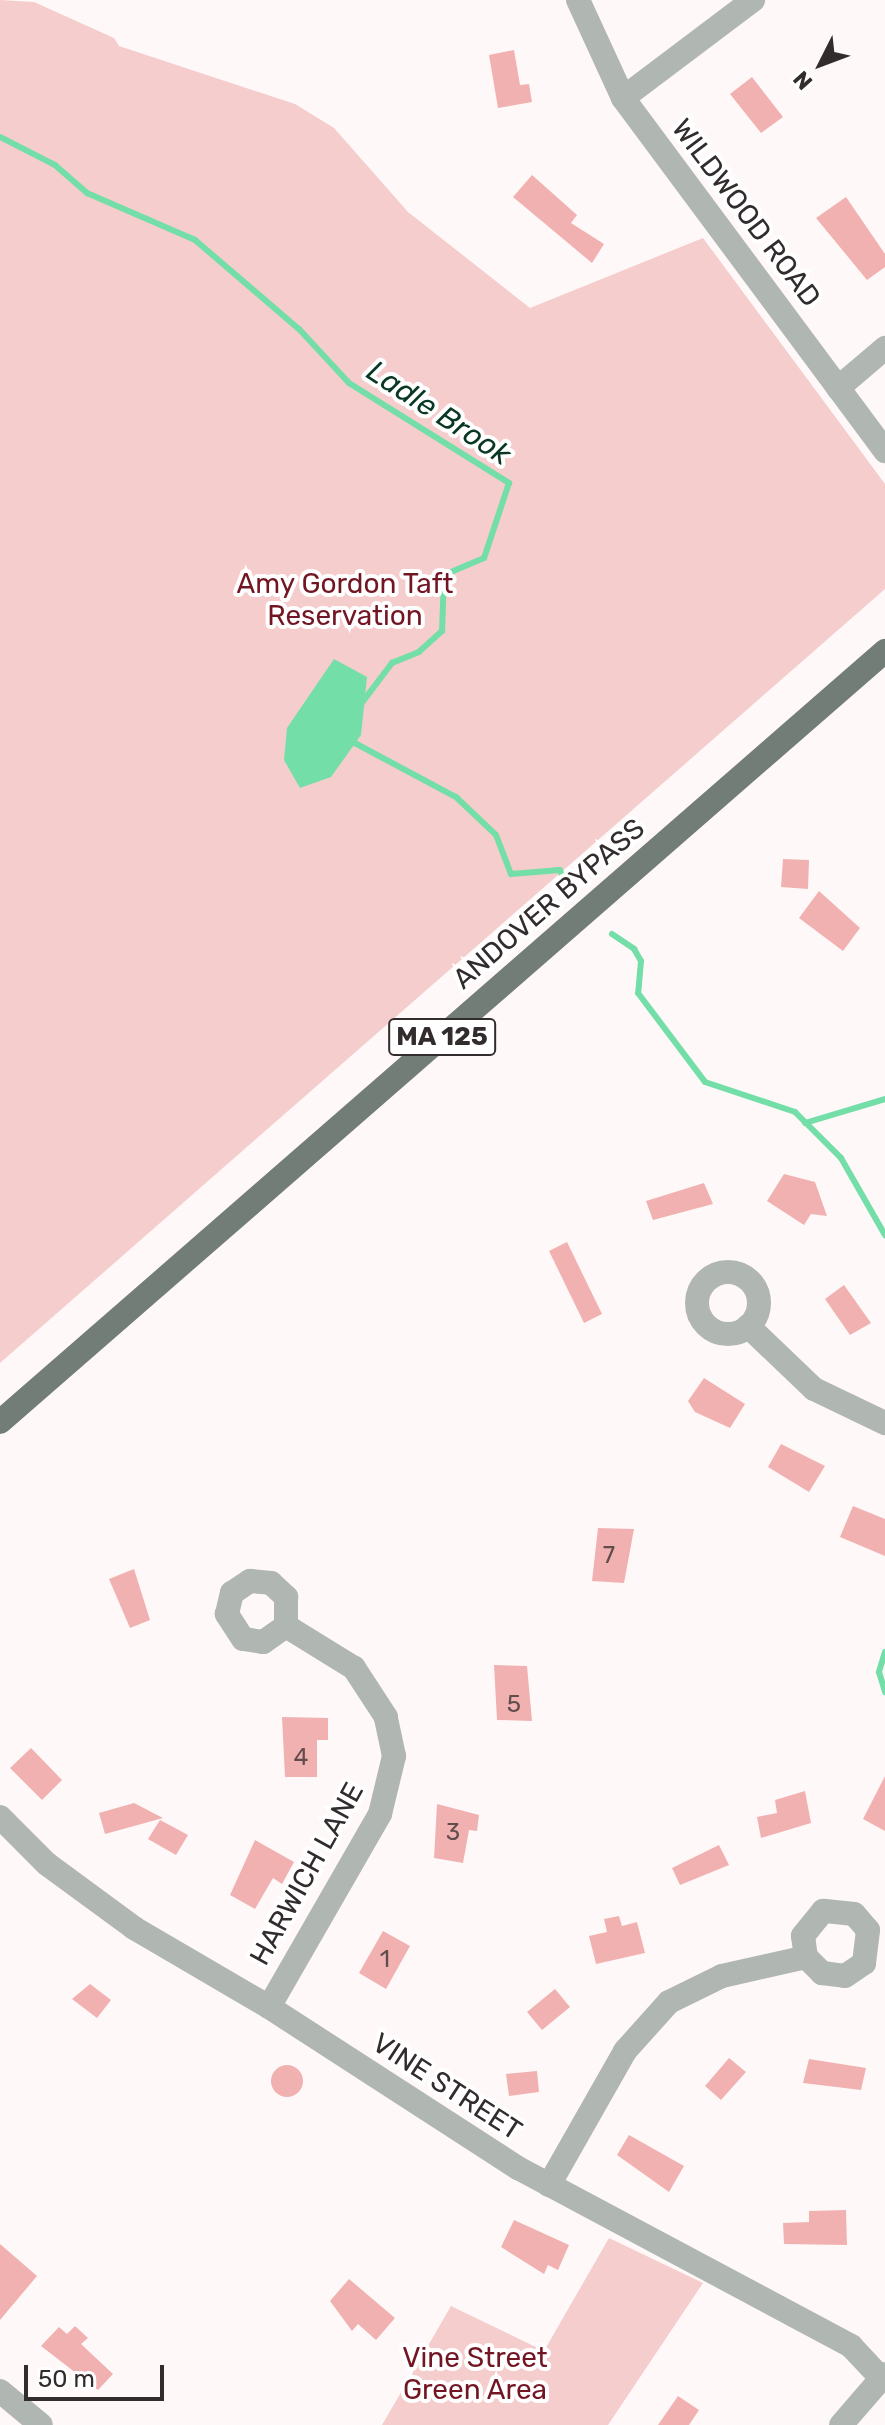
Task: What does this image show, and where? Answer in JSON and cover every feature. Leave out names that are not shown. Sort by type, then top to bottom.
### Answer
[{"type":"main road","name":"ANDOVER BYPASS","points":[[0,1422],[885,651]]},
{"type":"street","name":"WILDWOOD ROAD","points":[[578,0],[623,98],[885,451]]},
{"type":"street","points":[[623,98],[753,0]]},
{"type":"street","points":[[838,388],[885,348]]},
{"type":"street","points":[[748,1326],[814,1389],[885,1423]]},
{"type":"street","name":"HARWICH LANE","points":[[269,2007],[380,1814],[394,1756],[386,1717],[367,1682],[330,1649],[286,1626]]},
{"type":"street","name":"VINE STREET","points":[[0,1817],[20,1841],[108,1910],[269,2007],[549,2185],[851,2346],[882,2375]]},
{"type":"street","points":[[549,2185],[625,2051],[653,2016],[704,1983],[806,1957]]},
{"type":"street","points":[[841,2425],[882,2375]]},
{"type":"street","points":[[0,2391],[41,2425]]},
{"type":"green space","name":"Amy Gordon Taft Reservation","points":[[0,0],[34,2],[114,38],[119,46],[295,104],[334,128],[408,212],[530,308],[703,238],[885,484],[885,589],[0,1363]]},
{"type":"green space","name":"Vine Street Green Area","points":[[609,2238],[703,2283],[608,2425],[382,2425],[451,2306],[544,2351]]},
{"type":"shaded area","points":[[334,659],[367,677],[361,735],[331,777],[300,788],[284,760],[287,728]]},
{"type":"building","points":[[514,50],[520,85],[529,84],[532,102],[498,108],[489,55]]},
{"type":"building","points":[[752,77],[783,117],[761,133],[730,94]]},
{"type":"building","points":[[532,175],[577,215],[571,223],[604,244],[592,263],[513,197]]},
{"type":"building","points":[[846,197],[885,254],[885,267],[867,280],[816,218]]},
{"type":"building","points":[[783,859],[809,860],[808,889],[781,887]]},
{"type":"building","points":[[819,891],[860,928],[843,951],[799,918]]},
{"type":"building","points":[[784,1174],[815,1182],[827,1216],[811,1214],[804,1225],[767,1201]]},
{"type":"building","points":[[704,1183],[713,1204],[653,1220],[646,1201]]},
{"type":"building","points":[[567,1242],[602,1314],[584,1323],[549,1251]]},
{"type":"building","points":[[844,1285],[871,1323],[850,1335],[825,1299]]},
{"type":"building","points":[[704,1378],[745,1404],[730,1428],[695,1412],[688,1401]]},
{"type":"building","points":[[781,1444],[825,1466],[809,1492],[768,1467]]},
{"type":"building","points":[[853,1506],[885,1519],[885,1556],[840,1537]]},
{"type":"building","points":[[598,1528],[634,1529],[624,1583],[592,1581]]},
{"type":"building","points":[[134,1569],[150,1620],[130,1628],[109,1579]]},
{"type":"building","points":[[494,1665],[527,1666],[532,1721],[497,1720]]},
{"type":"building","points":[[282,1717],[328,1718],[328,1740],[317,1740],[317,1777],[285,1777]]},
{"type":"building","points":[[31,1748],[62,1780],[42,1800],[10,1768]]},
{"type":"building","points":[[885,1776],[885,1831],[863,1819]]},
{"type":"building","points":[[805,1791],[811,1823],[761,1838],[757,1817],[777,1813],[775,1800]]},
{"type":"building","points":[[134,1803],[163,1818],[105,1834],[99,1813]]},
{"type":"building","points":[[437,1804],[479,1815],[477,1831],[469,1830],[463,1863],[434,1858]]},
{"type":"building","points":[[160,1820],[188,1835],[176,1855],[148,1839]]},
{"type":"building","points":[[255,1840],[294,1862],[282,1884],[273,1878],[255,1909],[230,1895]]},
{"type":"building","points":[[719,1845],[729,1865],[680,1885],[672,1868]]},
{"type":"building","points":[[619,1916],[622,1926],[637,1922],[645,1953],[596,1964],[589,1936],[607,1932],[604,1919]]},
{"type":"building","points":[[383,1931],[410,1946],[386,1989],[359,1973]]},
{"type":"building","points":[[90,1984],[111,2000],[97,2018],[72,1999]]},
{"type":"building","points":[[555,1989],[570,2007],[542,2030],[527,2012]]},
{"type":"building","points":[[729,2058],[746,2072],[721,2100],[705,2086]]},
{"type":"building","points":[[809,2059],[866,2068],[861,2090],[803,2083]]},
{"type":"building","points":[[287,2065],[298,2070],[303,2081],[298,2092],[287,2097],[276,2092],[271,2081],[276,2070]]},
{"type":"building","points":[[537,2071],[539,2092],[509,2096],[506,2074]]},
{"type":"building","points":[[629,2135],[684,2166],[669,2192],[617,2155]]},
{"type":"building","points":[[846,2210],[847,2245],[784,2244],[783,2223],[809,2222],[809,2211]]},
{"type":"building","points":[[514,2220],[569,2245],[558,2270],[548,2265],[544,2274],[501,2247]]},
{"type":"building","points":[[0,2244],[37,2276],[0,2320]]},
{"type":"building","points":[[349,2279],[395,2318],[376,2340],[358,2324],[352,2331],[330,2301]]},
{"type":"building","points":[[75,2326],[88,2338],[81,2344],[113,2374],[98,2390],[41,2346],[59,2327],[67,2334]]},
{"type":"building","points":[[678,2396],[699,2410],[689,2425],[658,2425]]},
{"type":"waterway","name":"Ladle Brook","points":[[0,137],[55,165],[87,193],[195,240],[299,329],[349,383],[509,483],[484,558],[444,575],[442,631],[419,652],[392,663],[361,704]]},
{"type":"waterway","name":"Ladle Brook","points":[[351,741],[456,797],[496,835],[511,874],[560,870],[564,881]]},
{"type":"waterway","name":"Ladle Brook","points":[[612,934],[634,949],[641,961],[638,993],[705,1082],[795,1112],[841,1158],[885,1235]]},
{"type":"waterway","points":[[805,1123],[885,1099]]},
{"type":"waterway","name":"Ladle Brook","points":[[885,1652],[879,1672],[885,1692]]}]
